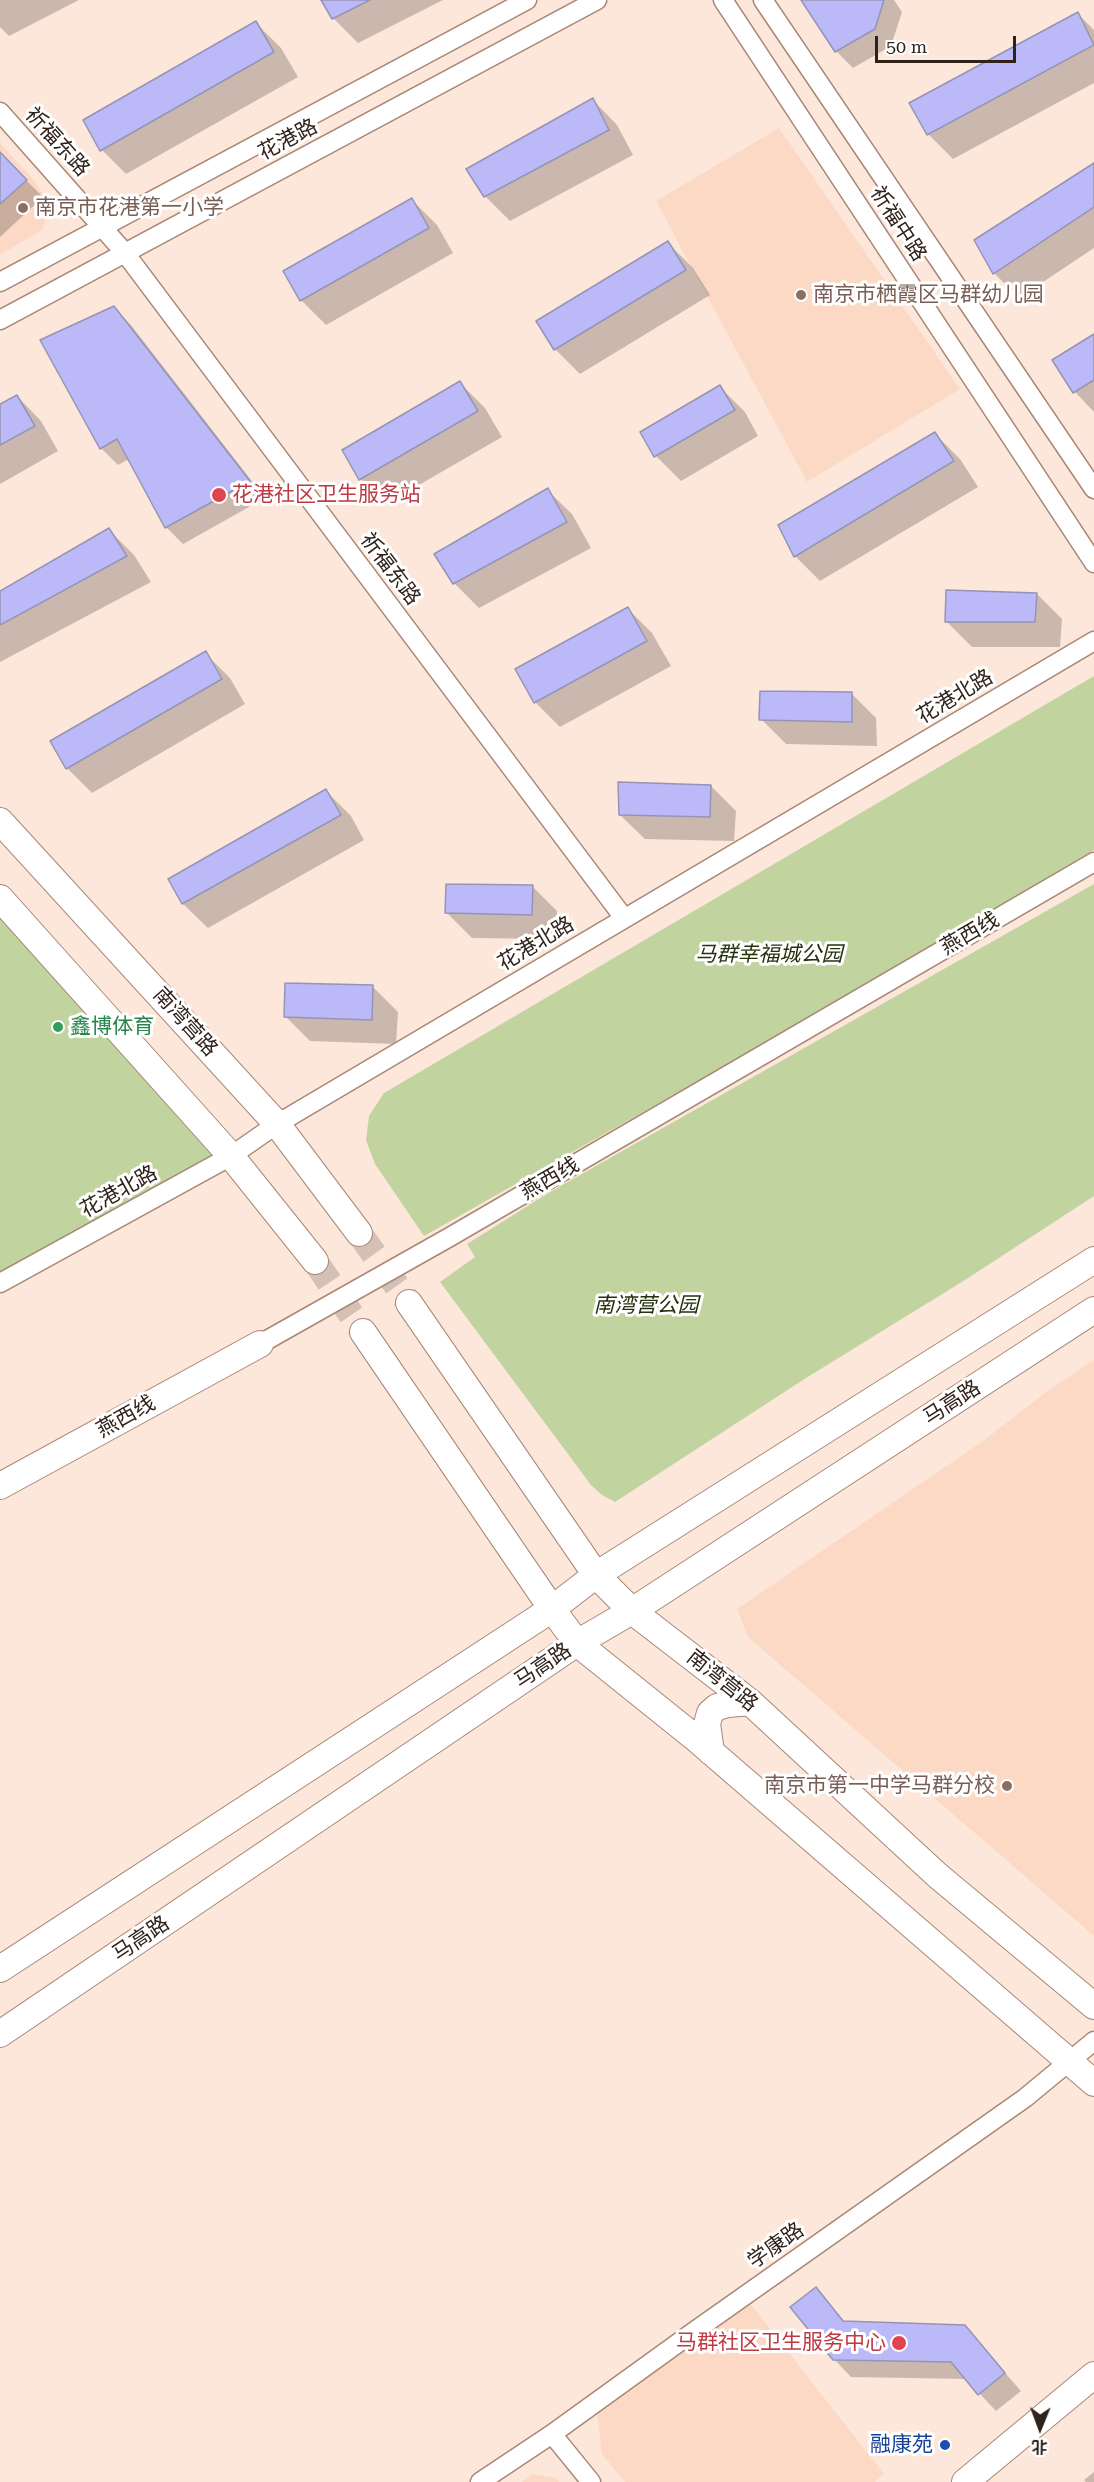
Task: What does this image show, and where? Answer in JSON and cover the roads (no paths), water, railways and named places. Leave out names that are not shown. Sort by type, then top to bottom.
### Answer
[{"type":"main road","name":"南湾营路","points":[[0,821],[277,1124],[359,1233]]},
{"type":"main road","points":[[0,898],[231,1156],[315,1261]]},
{"type":"main road","name":"马高路","points":[[0,1969],[552,1610],[597,1575],[1094,1260]]},
{"type":"main road","name":"南湾营路","points":[[409,1303],[597,1575],[633,1611],[750,1702],[937,1875],[1094,2006]]},
{"type":"main road","name":"马高路","points":[[0,2034],[577,1643],[633,1611],[1094,1310]]},
{"type":"main road","points":[[363,1332],[552,1610],[577,1643],[711,1752],[1094,2083]]},
{"type":"main road","name":"燕西线","points":[[0,1486],[260,1344]]},
{"type":"main road","points":[[711,1752],[707,1724],[710,1713],[717,1707],[750,1702]]},
{"type":"main road","points":[[965,2482],[1094,2375]]},
{"type":"street","name":"花港路","points":[[0,282],[527,0]]},
{"type":"street","name":"花港路","points":[[0,320],[597,0]]},
{"type":"street","name":"祈福中路","points":[[723,0],[1094,563]]},
{"type":"street","name":"祈福中路","points":[[763,0],[1094,489]]},
{"type":"street","name":"祈福东路","points":[[0,112],[125,253],[624,918]]},
{"type":"street","name":"花港北路","points":[[0,1282],[231,1156],[277,1124],[1094,641]]},
{"type":"street","name":"燕西线","points":[[260,1344],[448,1238],[1094,861]]},
{"type":"street","name":"学康路","points":[[480,2482],[552,2434],[1025,2098],[1094,2041]]},
{"type":"street","points":[[552,2434],[591,2482]]},
{"type":"tunnel","points":[[359,1233],[409,1303]]},
{"type":"tunnel","points":[[315,1261],[363,1332]]},
{"type":"place","name":"南京市花港第一小学","points":[[23,208]]},
{"type":"place","name":"南京市栖霞区马群幼儿园","points":[[801,295]]},
{"type":"place","name":"花港社区卫生服务站","points":[[219,495]]},
{"type":"place","name":"鑫博体育","points":[[58,1027]]},
{"type":"place","name":"南京市第一中学马群分校","points":[[1007,1786]]},
{"type":"place","name":"马群社区卫生服务中心","points":[[899,2343]]},
{"type":"place","name":"融康苑","points":[[945,2445]]},
{"type":"park label","name":"马群幸福城公园","points":[[769,955]]},
{"type":"park label","name":"南湾营公园","points":[[646,1306]]}]
